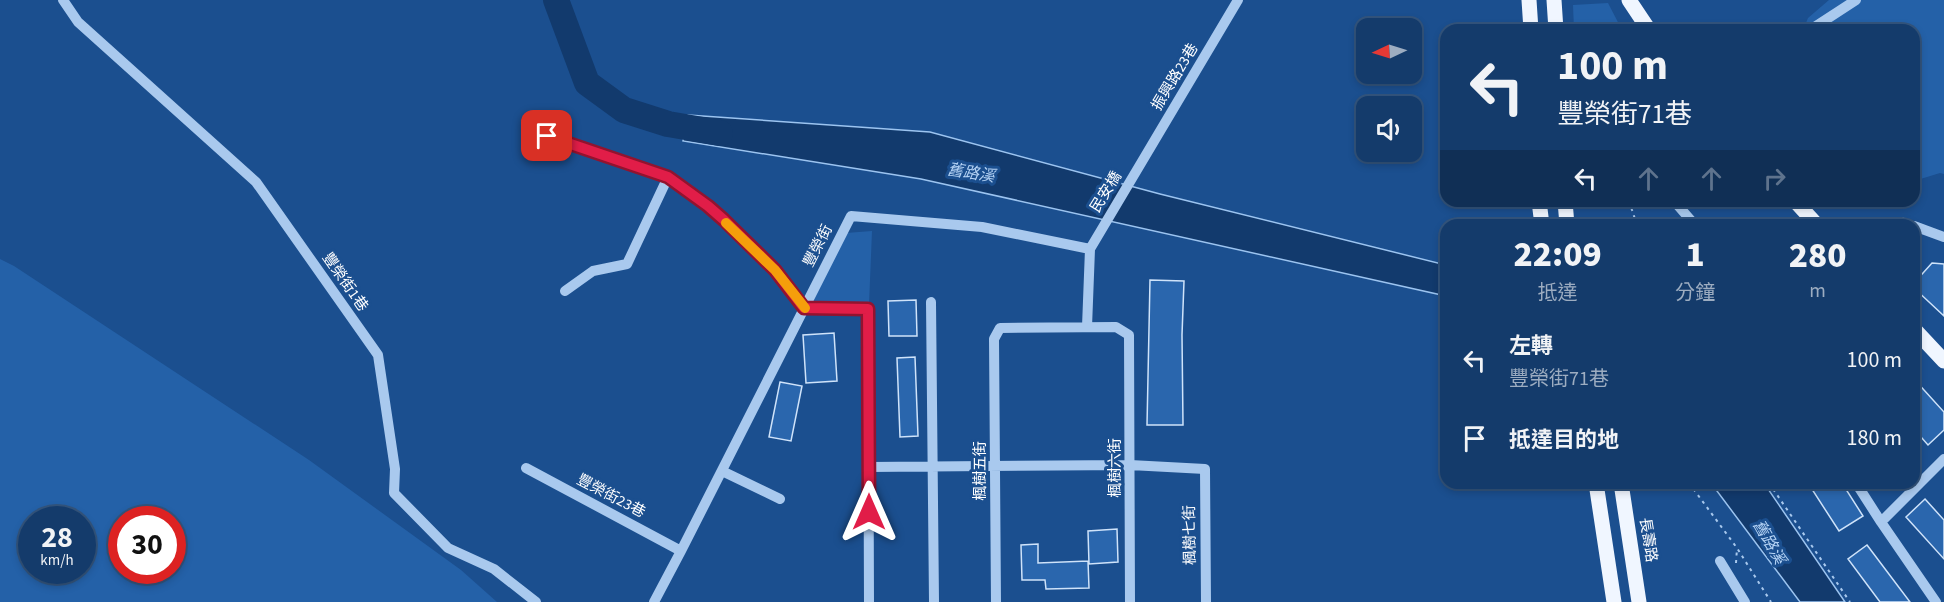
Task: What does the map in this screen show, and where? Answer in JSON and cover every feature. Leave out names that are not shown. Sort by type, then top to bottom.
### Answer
[{"type":"main road","points":[[1529,0],[1531,24]]},
{"type":"main road","points":[[1554,0],[1556,24]]},
{"type":"main road","points":[[1629,0],[1645,24]]},
{"type":"main road","points":[[1800,207],[1812,219]]},
{"type":"main road","points":[[1920,335],[1944,361]]},
{"type":"main road","points":[[1597,489],[1614,602]]},
{"type":"main road","name":"長壽路","points":[[1622,489],[1639,602]]},
{"type":"street","name":"豐榮街1巷","points":[[63,0],[78,22],[256,182],[378,355],[395,469],[394,493],[448,548],[494,569],[536,602]]},
{"type":"street","name":"振興路23巷","points":[[1138,169],[1238,0]]},
{"type":"street","points":[[1819,24],[1856,0]]},
{"type":"street","points":[[547,136],[668,177],[724,220],[775,270],[804,308],[868,309],[869,602]]},
{"type":"street","name":"民安橋","points":[[1090,249],[1138,169]]},
{"type":"street","points":[[565,291],[593,271],[627,264],[668,177]]},
{"type":"street","points":[[1679,207],[1690,219]]},
{"type":"street","name":"豐榮街","points":[[654,602],[851,216],[982,227],[1090,249]]},
{"type":"street","points":[[1920,229],[1944,237]]},
{"type":"street","points":[[1087,327],[1090,249]]},
{"type":"street","points":[[931,302],[934,602]]},
{"type":"street","name":"楓樹六街","points":[[1087,327],[1116,327],[1129,335],[1130,602]]},
{"type":"street","name":"楓樹五街","points":[[996,602],[994,339],[1000,328],[1087,327]]},
{"type":"street","points":[[1920,483],[1944,459]]},
{"type":"street","points":[[869,467],[1130,465]]},
{"type":"street","name":"楓樹七街","points":[[1130,465],[1205,468],[1206,602]]},
{"type":"street","name":"豐榮街23巷","points":[[526,468],[681,550]]},
{"type":"street","points":[[722,471],[780,500]]},
{"type":"street","points":[[1860,489],[1936,602]]},
{"type":"street","points":[[1881,522],[1914,489]]},
{"type":"street","points":[[1720,561],[1745,602]]},
{"type":"path","points":[[1693,489],[1737,548],[1771,602]]},
{"type":"path","points":[[1773,489],[1850,602]]},
{"type":"shaded area","points":[[1829,0],[1944,0],[1944,174],[1940,173],[1920,179],[1920,24],[1806,24],[1808,18]]},
{"type":"shaded area","points":[[1608,3],[1619,24],[1574,24],[1573,5]]},
{"type":"shaded area","points":[[872,231],[869,305],[805,304],[846,233]]},
{"type":"shaded area","points":[[0,259],[309,460],[461,570],[497,602],[0,602]]},
{"type":"water","points":[[688,115],[930,132],[1160,194],[1440,264],[1440,295],[921,179],[683,141]]},
{"type":"water","points":[[1715,489],[1768,489],[1845,602],[1800,602]]},
{"type":"building","points":[[1932,263],[1944,264],[1944,316],[1920,294],[1920,276]]},
{"type":"building","points":[[1150,280],[1184,281],[1183,425],[1147,425]]},
{"type":"building","points":[[916,300],[917,336],[889,336],[888,301]]},
{"type":"building","points":[[834,333],[837,381],[806,383],[803,335]]},
{"type":"building","points":[[915,357],[918,436],[900,437],[897,358]]},
{"type":"building","points":[[780,382],[802,386],[791,441],[769,437]]},
{"type":"building","points":[[1920,386],[1944,412],[1944,430],[1928,445],[1920,436]]},
{"type":"building","points":[[1812,489],[1846,489],[1863,516],[1839,531]]},
{"type":"building","points":[[1925,499],[1944,520],[1944,559],[1906,517]]},
{"type":"building","points":[[1117,529],[1118,562],[1089,564],[1088,531]]},
{"type":"building","points":[[1038,544],[1038,563],[1088,561],[1089,588],[1046,589],[1045,580],[1022,580],[1021,545]]},
{"type":"building","points":[[1867,545],[1910,602],[1880,602],[1848,559]]},
{"type":"waterway","name":"舊路溪","points":[[556,0],[587,83],[624,110],[668,124],[720,133]]},
{"type":"slow traffic","points":[[726,223],[775,270],[805,308]]},
{"type":"route","points":[[547,136],[668,177],[724,220],[775,270],[804,308],[868,309],[869,512]]}]
